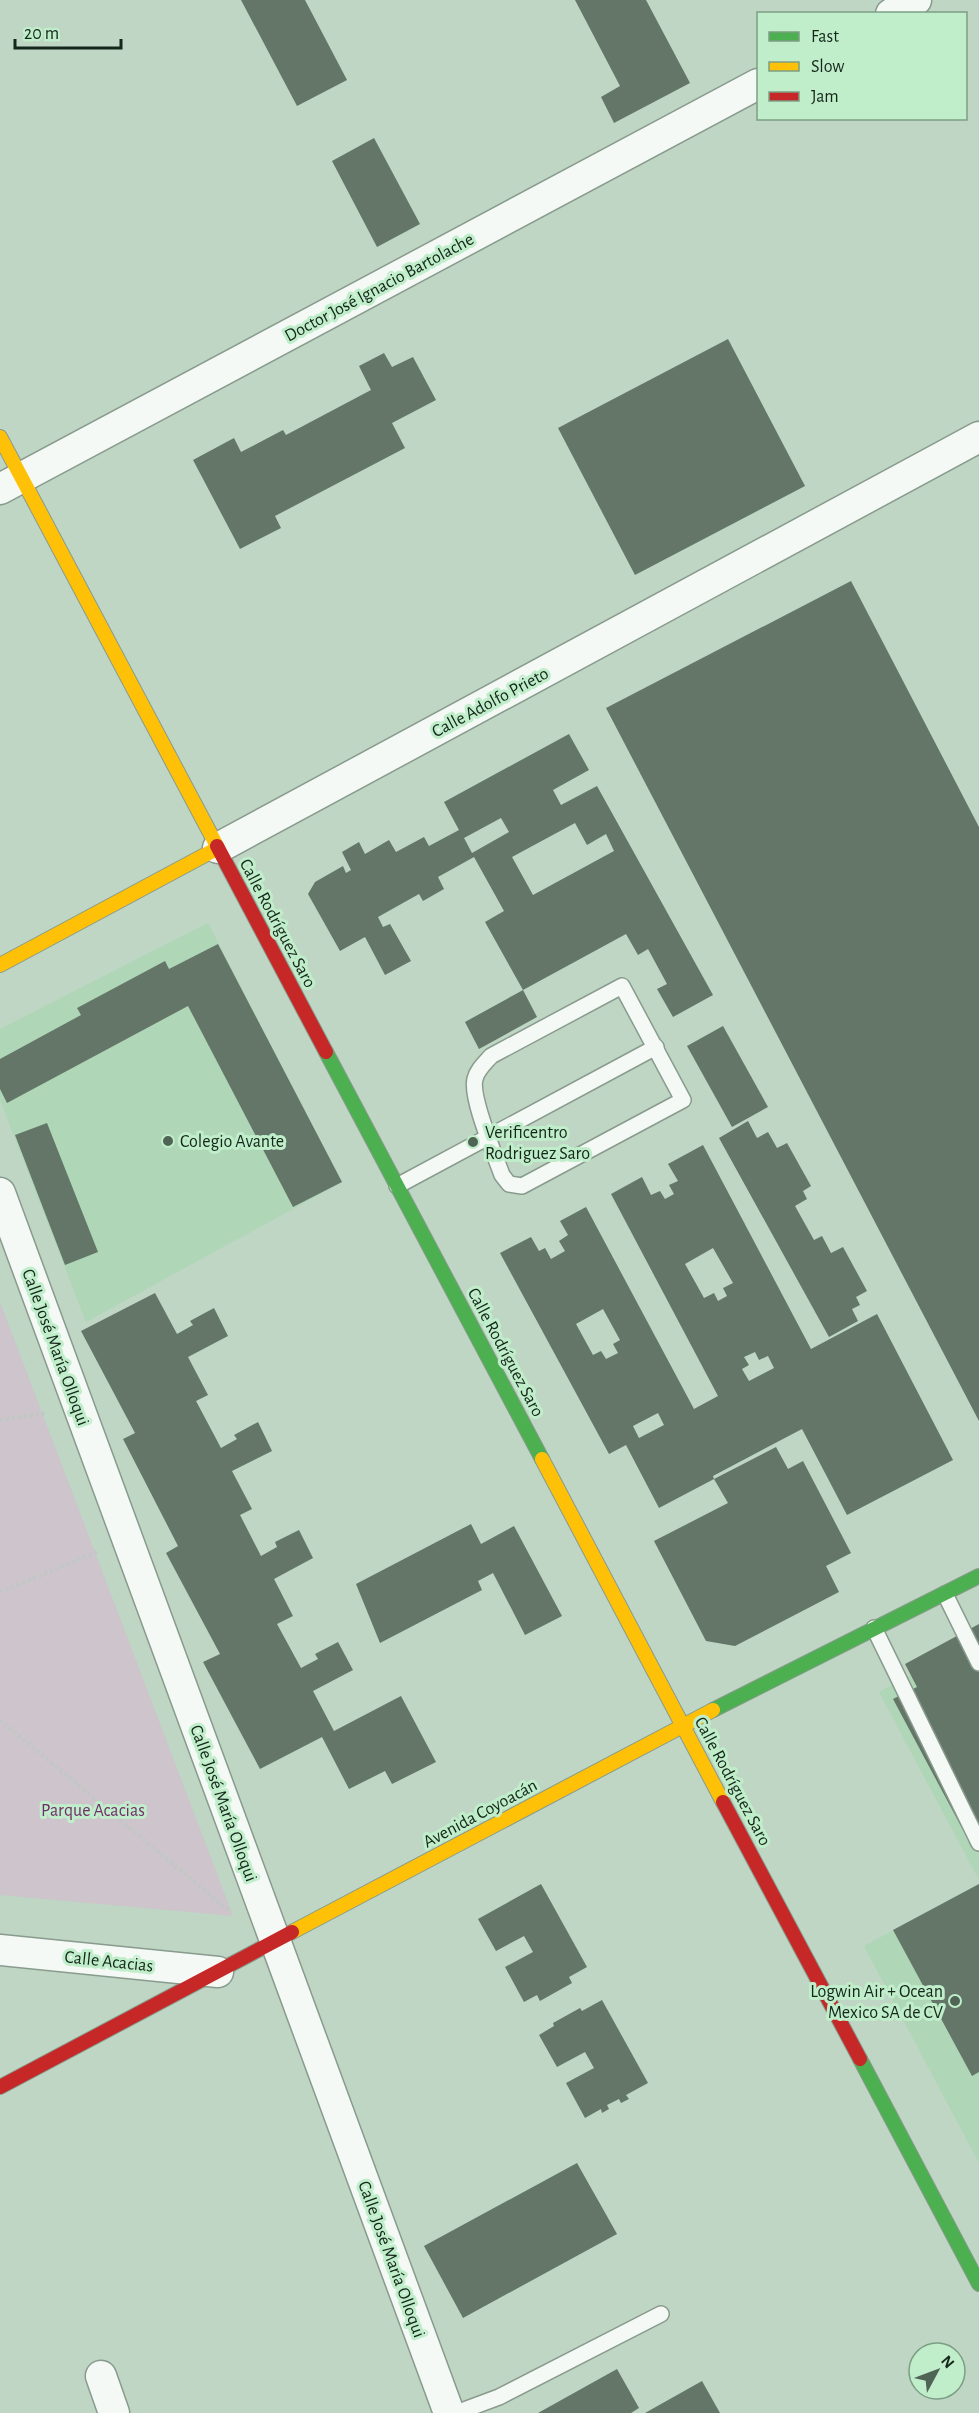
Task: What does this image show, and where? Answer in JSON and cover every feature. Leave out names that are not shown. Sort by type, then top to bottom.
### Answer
[{"type":"street","points":[[895,12],[916,0]]},
{"type":"street","name":"Doctor José Ignacio Bartolache","points":[[10,484],[757,85]]},
{"type":"street","name":"Calle Rodríguez Saro","points":[[0,437],[10,484],[218,848],[979,2284]]},
{"type":"street","name":"Calle Adolfo Prieto","points":[[0,965],[979,437]]},
{"type":"street","name":"Calle José María Olloqui","points":[[0,1193],[449,2413]]},
{"type":"street","name":"Avenida Coyoacán","points":[[0,2087],[683,1725],[979,1576]]},
{"type":"street","name":"Calle Acacias","points":[[0,1950],[218,1972]]},
{"type":"street","points":[[101,2376],[114,2413]]},
{"type":"lane","points":[[621,986],[683,1100],[522,1186],[514,1186],[505,1180],[489,1137],[475,1095],[475,1078],[485,1063],[501,1051],[621,986]]},
{"type":"lane","points":[[397,1186],[656,1047]]},
{"type":"lane","points":[[945,1594],[979,1663]]},
{"type":"lane","points":[[874,1628],[979,1843]]},
{"type":"lane","points":[[456,2413],[499,2397],[661,2314]]},
{"type":"path","points":[[0,1420],[78,1409]]},
{"type":"path","points":[[0,1592],[105,1549]]},
{"type":"path","points":[[0,1720],[228,1911]]},
{"type":"shaded area","name":"Colegio Avante","points":[[208,923],[342,1182],[86,1322],[0,1100],[0,1029]]},
{"type":"shaded area","points":[[979,1639],[979,1880],[879,1692]]},
{"type":"shaded area","points":[[979,1884],[979,2163],[864,1946]]},
{"type":"green space","name":"Parque Acacias","points":[[0,1302],[233,1916],[0,1895]]},
{"type":"building","points":[[241,0],[305,0],[347,80],[297,106]]},
{"type":"building","points":[[575,0],[646,0],[690,83],[614,123],[601,97],[620,86]]},
{"type":"building","points":[[374,138],[420,224],[377,247],[332,161]]},
{"type":"building","points":[[728,339],[805,486],[635,575],[558,428]]},
{"type":"building","points":[[384,353],[392,367],[413,357],[436,400],[392,423],[405,448],[275,516],[281,528],[240,549],[193,460],[234,438],[241,452],[283,430],[286,435],[371,390],[359,366]]},
{"type":"building","points":[[851,581],[979,827],[979,1421],[606,708]]},
{"type":"building","points":[[569,734],[589,770],[553,790],[561,805],[597,786],[713,995],[673,1017],[657,989],[667,984],[648,949],[638,955],[626,934],[523,990],[485,922],[504,911],[474,857],[438,877],[444,889],[423,901],[419,894],[378,917],[383,927],[390,924],[411,961],[385,975],[365,937],[340,951],[308,894],[315,882],[343,866],[346,873],[351,870],[342,852],[359,842],[365,854],[389,840],[396,852],[424,837],[429,846],[459,830],[444,802]],"holes":[[[501,818],[509,832],[472,853],[464,838]],[[575,823],[587,845],[606,834],[614,851],[533,895],[512,857]]]},
{"type":"building","points":[[218,944],[342,1182],[293,1207],[188,1006],[7,1103],[0,1089],[0,1059],[81,1015],[77,1008],[165,961],[169,969]]},
{"type":"building","points":[[523,990],[537,1017],[479,1049],[465,1022]]},
{"type":"building","points":[[723,1026],[768,1107],[732,1127],[687,1046]]},
{"type":"building","points":[[748,1121],[757,1138],[768,1132],[777,1148],[787,1143],[811,1186],[803,1191],[807,1199],[795,1206],[814,1240],[822,1236],[831,1253],[843,1247],[867,1291],[856,1297],[860,1305],[852,1309],[858,1321],[829,1337],[719,1138]]},
{"type":"building","points":[[47,1123],[98,1252],[65,1265],[15,1135]]},
{"type":"building","points":[[703,1145],[811,1349],[877,1314],[953,1460],[847,1515],[802,1429],[713,1476],[714,1479],[659,1508],[626,1445],[609,1454],[500,1253],[531,1237],[539,1251],[545,1248],[551,1259],[565,1251],[559,1241],[568,1235],[560,1221],[586,1207],[694,1409],[718,1396],[611,1194],[642,1177],[651,1195],[660,1191],[665,1199],[674,1194],[669,1185],[678,1181],[668,1164]],"holes":[[[713,1248],[733,1283],[723,1288],[727,1296],[718,1301],[714,1293],[704,1298],[685,1264]],[[603,1309],[620,1340],[613,1344],[618,1353],[606,1359],[601,1351],[593,1355],[576,1324]],[[755,1352],[759,1360],[768,1356],[774,1368],[749,1381],[742,1369],[749,1365],[744,1357]],[[658,1413],[664,1425],[639,1438],[633,1426]]]},
{"type":"building","points":[[155,1293],[177,1334],[193,1325],[190,1321],[214,1308],[228,1336],[188,1357],[208,1395],[196,1401],[221,1448],[237,1439],[234,1435],[258,1422],[272,1451],[232,1471],[252,1509],[240,1515],[261,1556],[277,1547],[275,1542],[299,1530],[313,1558],[274,1579],[293,1616],[277,1624],[301,1668],[318,1659],[315,1654],[338,1642],[353,1670],[313,1691],[334,1731],[401,1696],[436,1762],[392,1784],[385,1771],[349,1789],[322,1737],[260,1769],[203,1662],[220,1654],[166,1553],[178,1546],[123,1439],[135,1433],[81,1331]]},
{"type":"building","points":[[776,1447],[788,1469],[803,1461],[851,1553],[826,1566],[839,1592],[735,1646],[706,1641],[654,1541],[728,1503],[714,1479]]},
{"type":"building","points":[[471,1524],[481,1544],[514,1526],[562,1616],[525,1635],[493,1573],[478,1581],[482,1590],[380,1643],[356,1584]]},
{"type":"building","points":[[979,1624],[979,1822],[963,1830],[893,1699],[917,1687],[905,1664]]},
{"type":"building","points":[[541,1884],[587,1967],[569,1977],[572,1983],[540,2001],[537,1995],[524,2002],[505,1967],[533,1952],[524,1936],[496,1951],[478,1919]]},
{"type":"building","name":"Logwin Air + Ocean Mexico SA de CV","points":[[979,1884],[979,2072],[972,2076],[893,1930]]},
{"type":"building","points":[[602,2000],[648,2083],[626,2095],[629,2099],[621,2103],[619,2099],[607,2105],[609,2109],[602,2113],[601,2109],[585,2118],[566,2083],[594,2068],[585,2052],[557,2067],[539,2035],[554,2026],[553,2023],[580,2008],[582,2011]]},
{"type":"building","points":[[577,2163],[617,2234],[463,2318],[424,2246]]},
{"type":"building","points":[[617,2369],[639,2408],[631,2413],[538,2413]]},
{"type":"building","points":[[702,2381],[720,2413],[645,2413]]},
{"type":"traffic: fast","points":[[326,1052],[542,1459]]},
{"type":"traffic: fast","points":[[713,1710],[979,1576]]},
{"type":"traffic: fast","points":[[860,2059],[979,2284]]},
{"type":"traffic: slow","points":[[0,437],[217,846]]},
{"type":"traffic: slow","points":[[0,965],[218,848]]},
{"type":"traffic: slow","points":[[542,1459],[723,1802]]},
{"type":"traffic: slow","points":[[292,1932],[713,1710]]},
{"type":"traffic: jam","points":[[217,846],[326,1052]]},
{"type":"traffic: jam","points":[[723,1802],[860,2059]]},
{"type":"traffic: jam","points":[[0,2087],[292,1932]]},
{"type":"place","name":"Colegio Avante","points":[[168,1141]]},
{"type":"place","name":"Verificentro Rodriguez Saro","points":[[473,1142]]},
{"type":"place","name":"Logwin Air + Ocean Mexico SA de CV","points":[[955,2001]]}]
